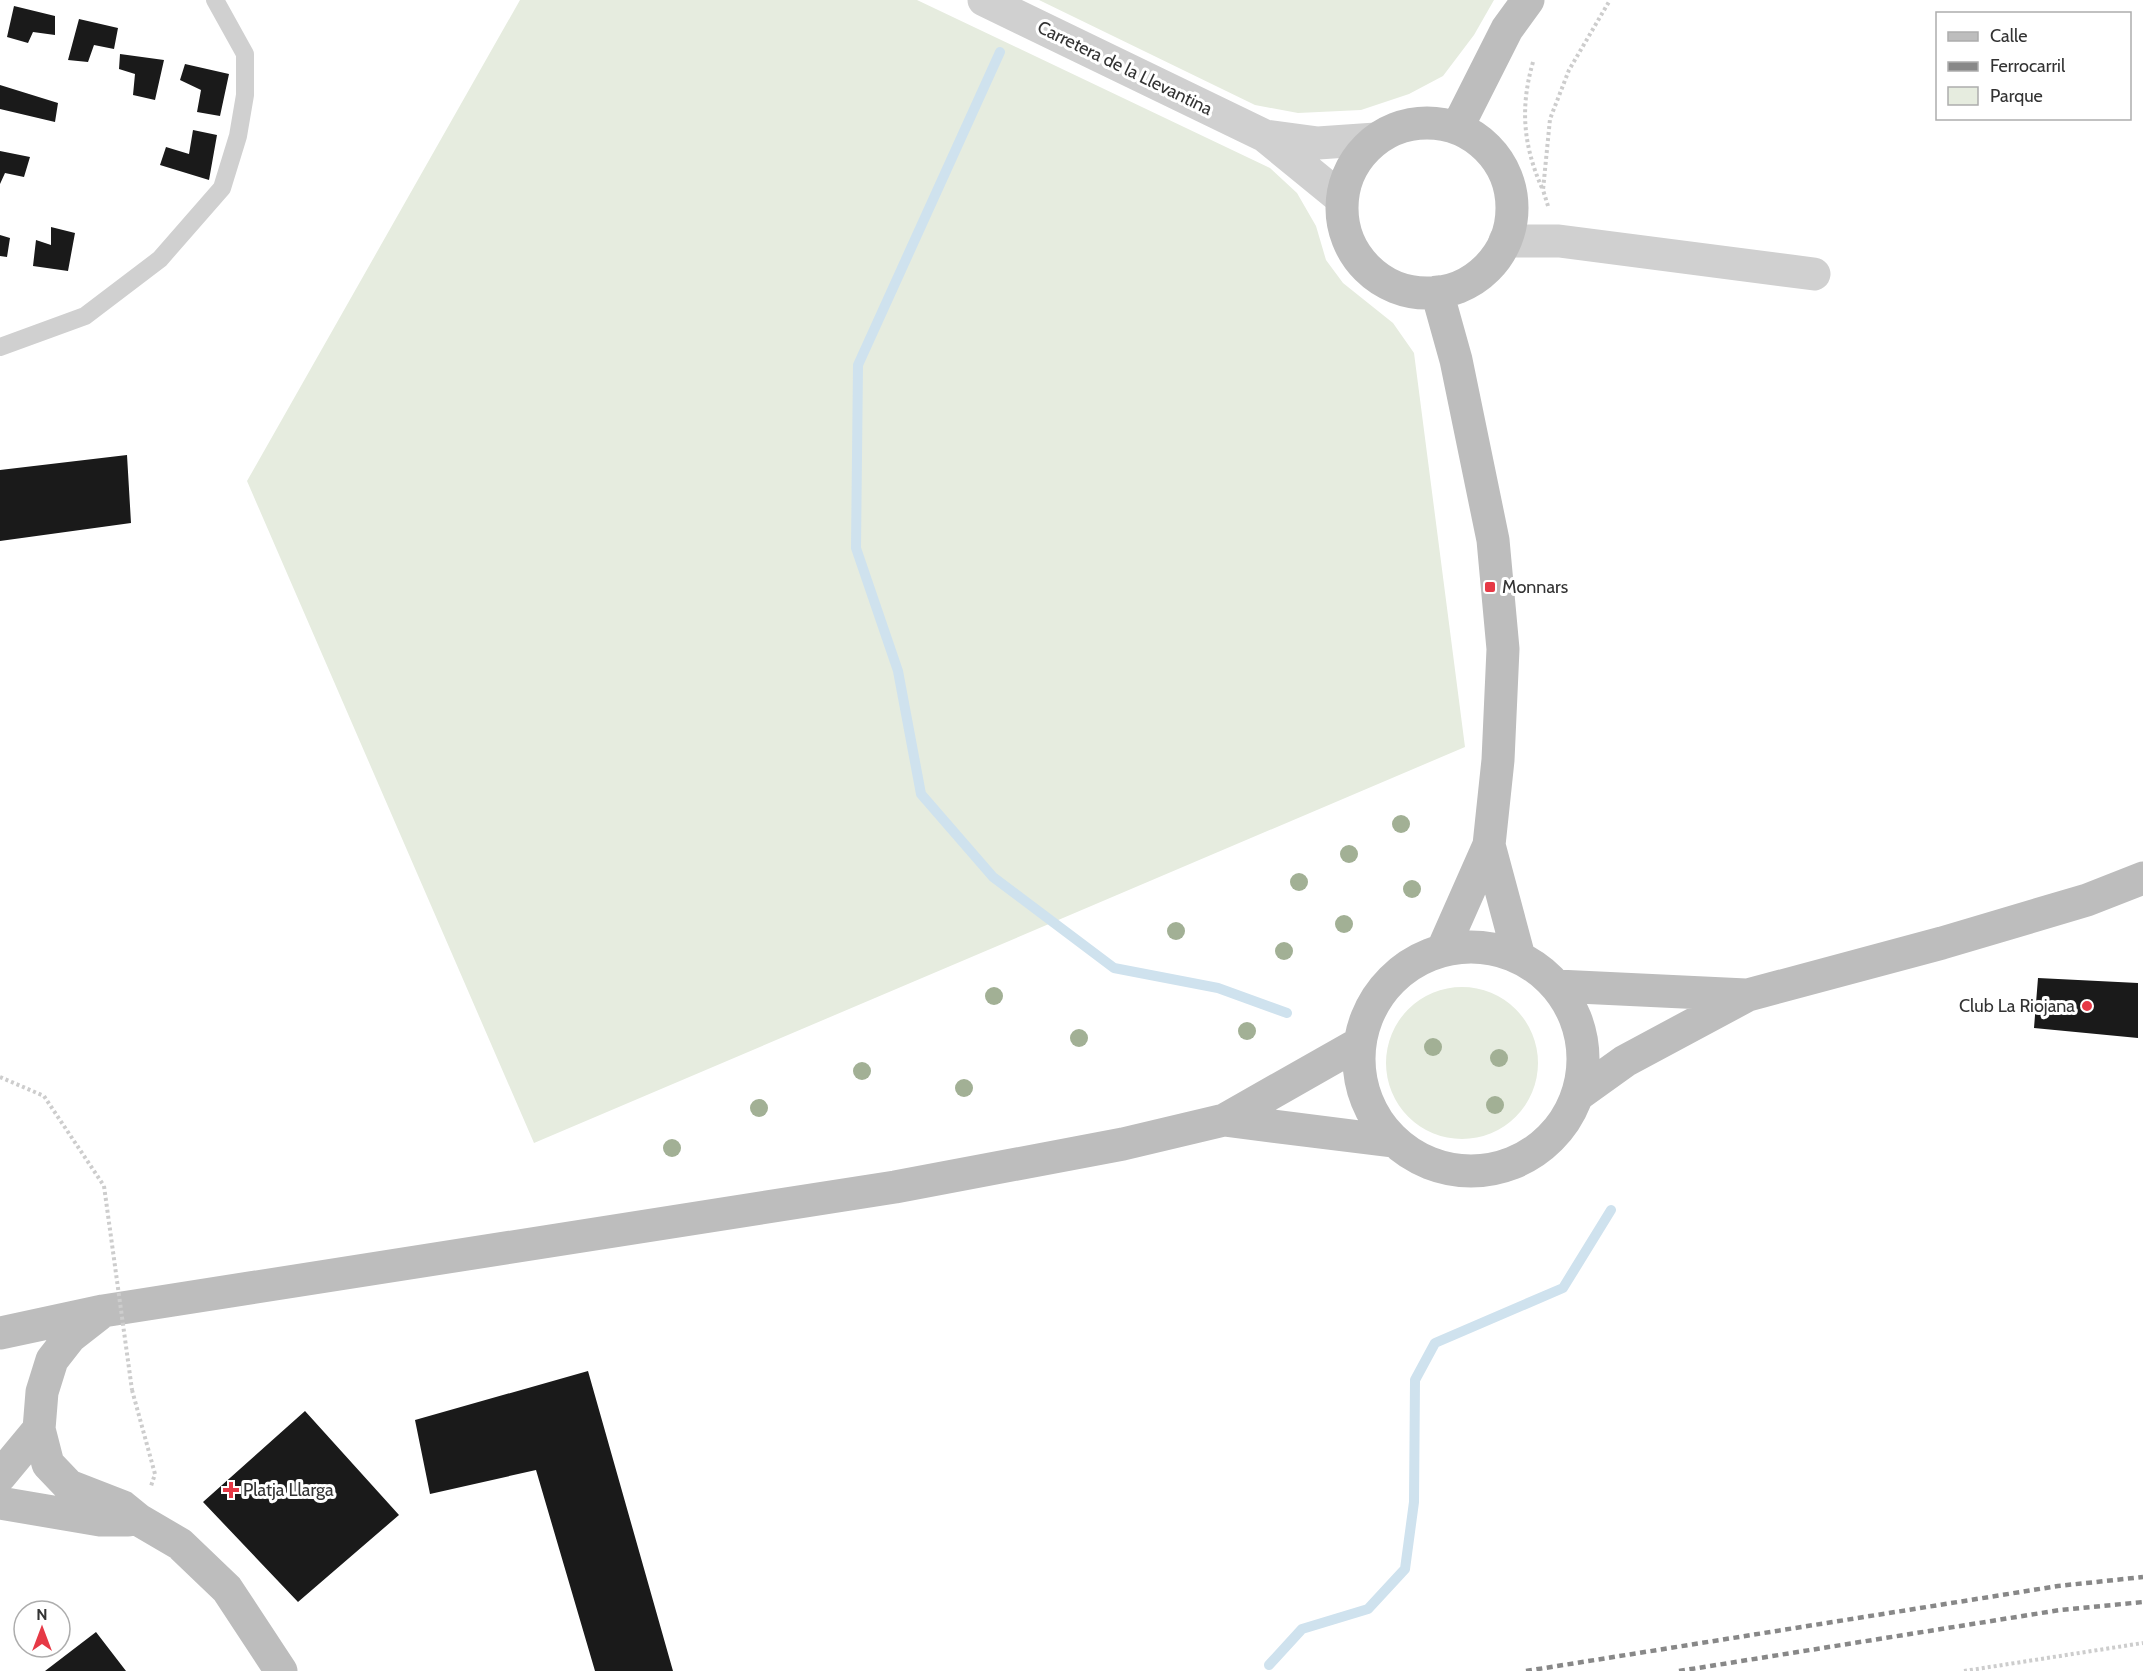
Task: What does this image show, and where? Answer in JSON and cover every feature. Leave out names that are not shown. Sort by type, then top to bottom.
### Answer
[{"type":"street","name":"Carretera de la Llevantina","points":[[984,0],[1265,136],[1342,199]]},
{"type":"street","points":[[1457,128],[1507,29],[1528,0]]},
{"type":"street","points":[[1429,123],[1457,128],[1481,142],[1499,162],[1510,188],[1512,215],[1505,241],[1494,260],[1478,276],[1459,287],[1437,292],[1412,292],[1387,283],[1367,268],[1352,248],[1343,224],[1342,199],[1348,176],[1359,156],[1376,140],[1401,127],[1429,123]]},
{"type":"street","name":"Carretera de la Llevantina","points":[[1265,136],[1318,142],[1376,140]]},
{"type":"street","points":[[1505,241],[1559,241],[1814,274]]},
{"type":"street","points":[[1437,292],[1456,360],[1492,540],[1503,649],[1498,760],[1489,845],[1443,949]]},
{"type":"street","points":[[1489,845],[1519,957]]},
{"type":"street","points":[[1579,1094],[1625,1061],[1748,995],[1942,943],[2087,900],[2143,878]]},
{"type":"street","points":[[1483,946],[1519,957],[1542,971],[1557,986],[1577,1020],[1584,1058],[1579,1094],[1558,1132],[1527,1157],[1490,1170],[1468,1172],[1424,1162],[1392,1141],[1371,1114],[1360,1085],[1358,1044],[1373,1000],[1405,967],[1443,949],[1483,946]]},
{"type":"street","points":[[1557,986],[1748,995]]},
{"type":"street","points":[[0,1333],[103,1311],[895,1186],[1123,1144],[1224,1120],[1358,1044]]},
{"type":"street","points":[[1224,1120],[1392,1141]]},
{"type":"street","points":[[103,1311],[70,1337],[52,1360],[42,1392],[39,1429],[48,1464],[69,1486],[123,1507],[139,1520],[180,1544],[227,1589],[281,1671]]},
{"type":"street","points":[[0,1476],[39,1429]]},
{"type":"street","points":[[0,1503],[100,1520],[139,1520]]},
{"type":"lane","points":[[0,346],[85,316],[160,259],[222,188],[238,136],[245,94],[244,54],[215,0]]},
{"type":"path","points":[[1543,190],[1550,119],[1569,70],[1610,0]]},
{"type":"path","points":[[1535,55],[1525,88],[1523,122],[1530,159],[1543,190],[1559,241]]},
{"type":"path","points":[[0,1077],[44,1096],[104,1186],[132,1390],[155,1474],[139,1520]]},
{"type":"path","points":[[1964,1671],[2143,1643]]},
{"type":"green space","points":[[520,0],[917,0],[1270,168],[1297,193],[1316,226],[1326,260],[1343,283],[1393,323],[1414,353],[1465,747],[534,1143],[247,481]]},
{"type":"green space","points":[[1039,0],[1494,0],[1474,35],[1443,76],[1409,94],[1361,110],[1298,113],[1255,105]]},
{"type":"green space","points":[[1462,987],[1491,993],[1516,1009],[1532,1034],[1538,1063],[1532,1092],[1516,1117],[1491,1133],[1462,1139],[1433,1133],[1408,1117],[1392,1092],[1386,1063],[1392,1034],[1408,1009],[1433,993]]},
{"type":"building","points":[[14,6],[55,16],[55,35],[33,32],[28,43],[7,37]]},
{"type":"building","points":[[79,19],[118,28],[114,49],[94,45],[88,62],[68,60]]},
{"type":"building","points":[[120,54],[164,60],[155,100],[133,95],[135,74],[119,69]]},
{"type":"building","points":[[185,64],[229,74],[220,116],[197,112],[201,90],[180,80]]},
{"type":"building","points":[[0,85],[58,103],[55,122],[0,109]]},
{"type":"building","points":[[193,130],[217,135],[209,180],[160,165],[166,147],[189,154]]},
{"type":"building","points":[[0,151],[30,157],[24,177],[5,173],[0,184]]},
{"type":"building","points":[[51,227],[75,233],[68,271],[33,266],[36,240],[51,245]]},
{"type":"building","points":[[0,235],[10,238],[7,257],[0,256]]},
{"type":"building","points":[[127,455],[131,523],[0,541],[0,470]]},
{"type":"building","name":"Club La Riojana","points":[[2038,978],[2138,983],[2138,1038],[2034,1028]]},
{"type":"building","points":[[588,1371],[673,1671],[595,1671],[536,1470],[430,1494],[415,1420]]},
{"type":"building","points":[[305,1411],[399,1515],[298,1602],[203,1502]]},
{"type":"building","points":[[96,1632],[126,1671],[45,1671],[61,1659],[72,1659],[72,1650]]},
{"type":"waterway","points":[[1000,52],[858,365],[856,548],[898,671],[921,794],[993,877],[1114,968],[1218,988],[1287,1013]]},
{"type":"waterway","points":[[1269,1665],[1302,1629],[1368,1609],[1405,1569],[1414,1502],[1415,1380],[1435,1343],[1563,1288],[1611,1210]]},
{"type":"railway","points":[[1526,1671],[2058,1586],[2143,1577]]},
{"type":"railway","points":[[1679,1671],[2060,1610],[2143,1602]]},
{"type":"place","name":"Monnars","points":[[1490,587]]},
{"type":"place","name":"Club La Riojana","points":[[2087,1006]]},
{"type":"place","name":"Platja Llarga","points":[[231,1490]]}]
